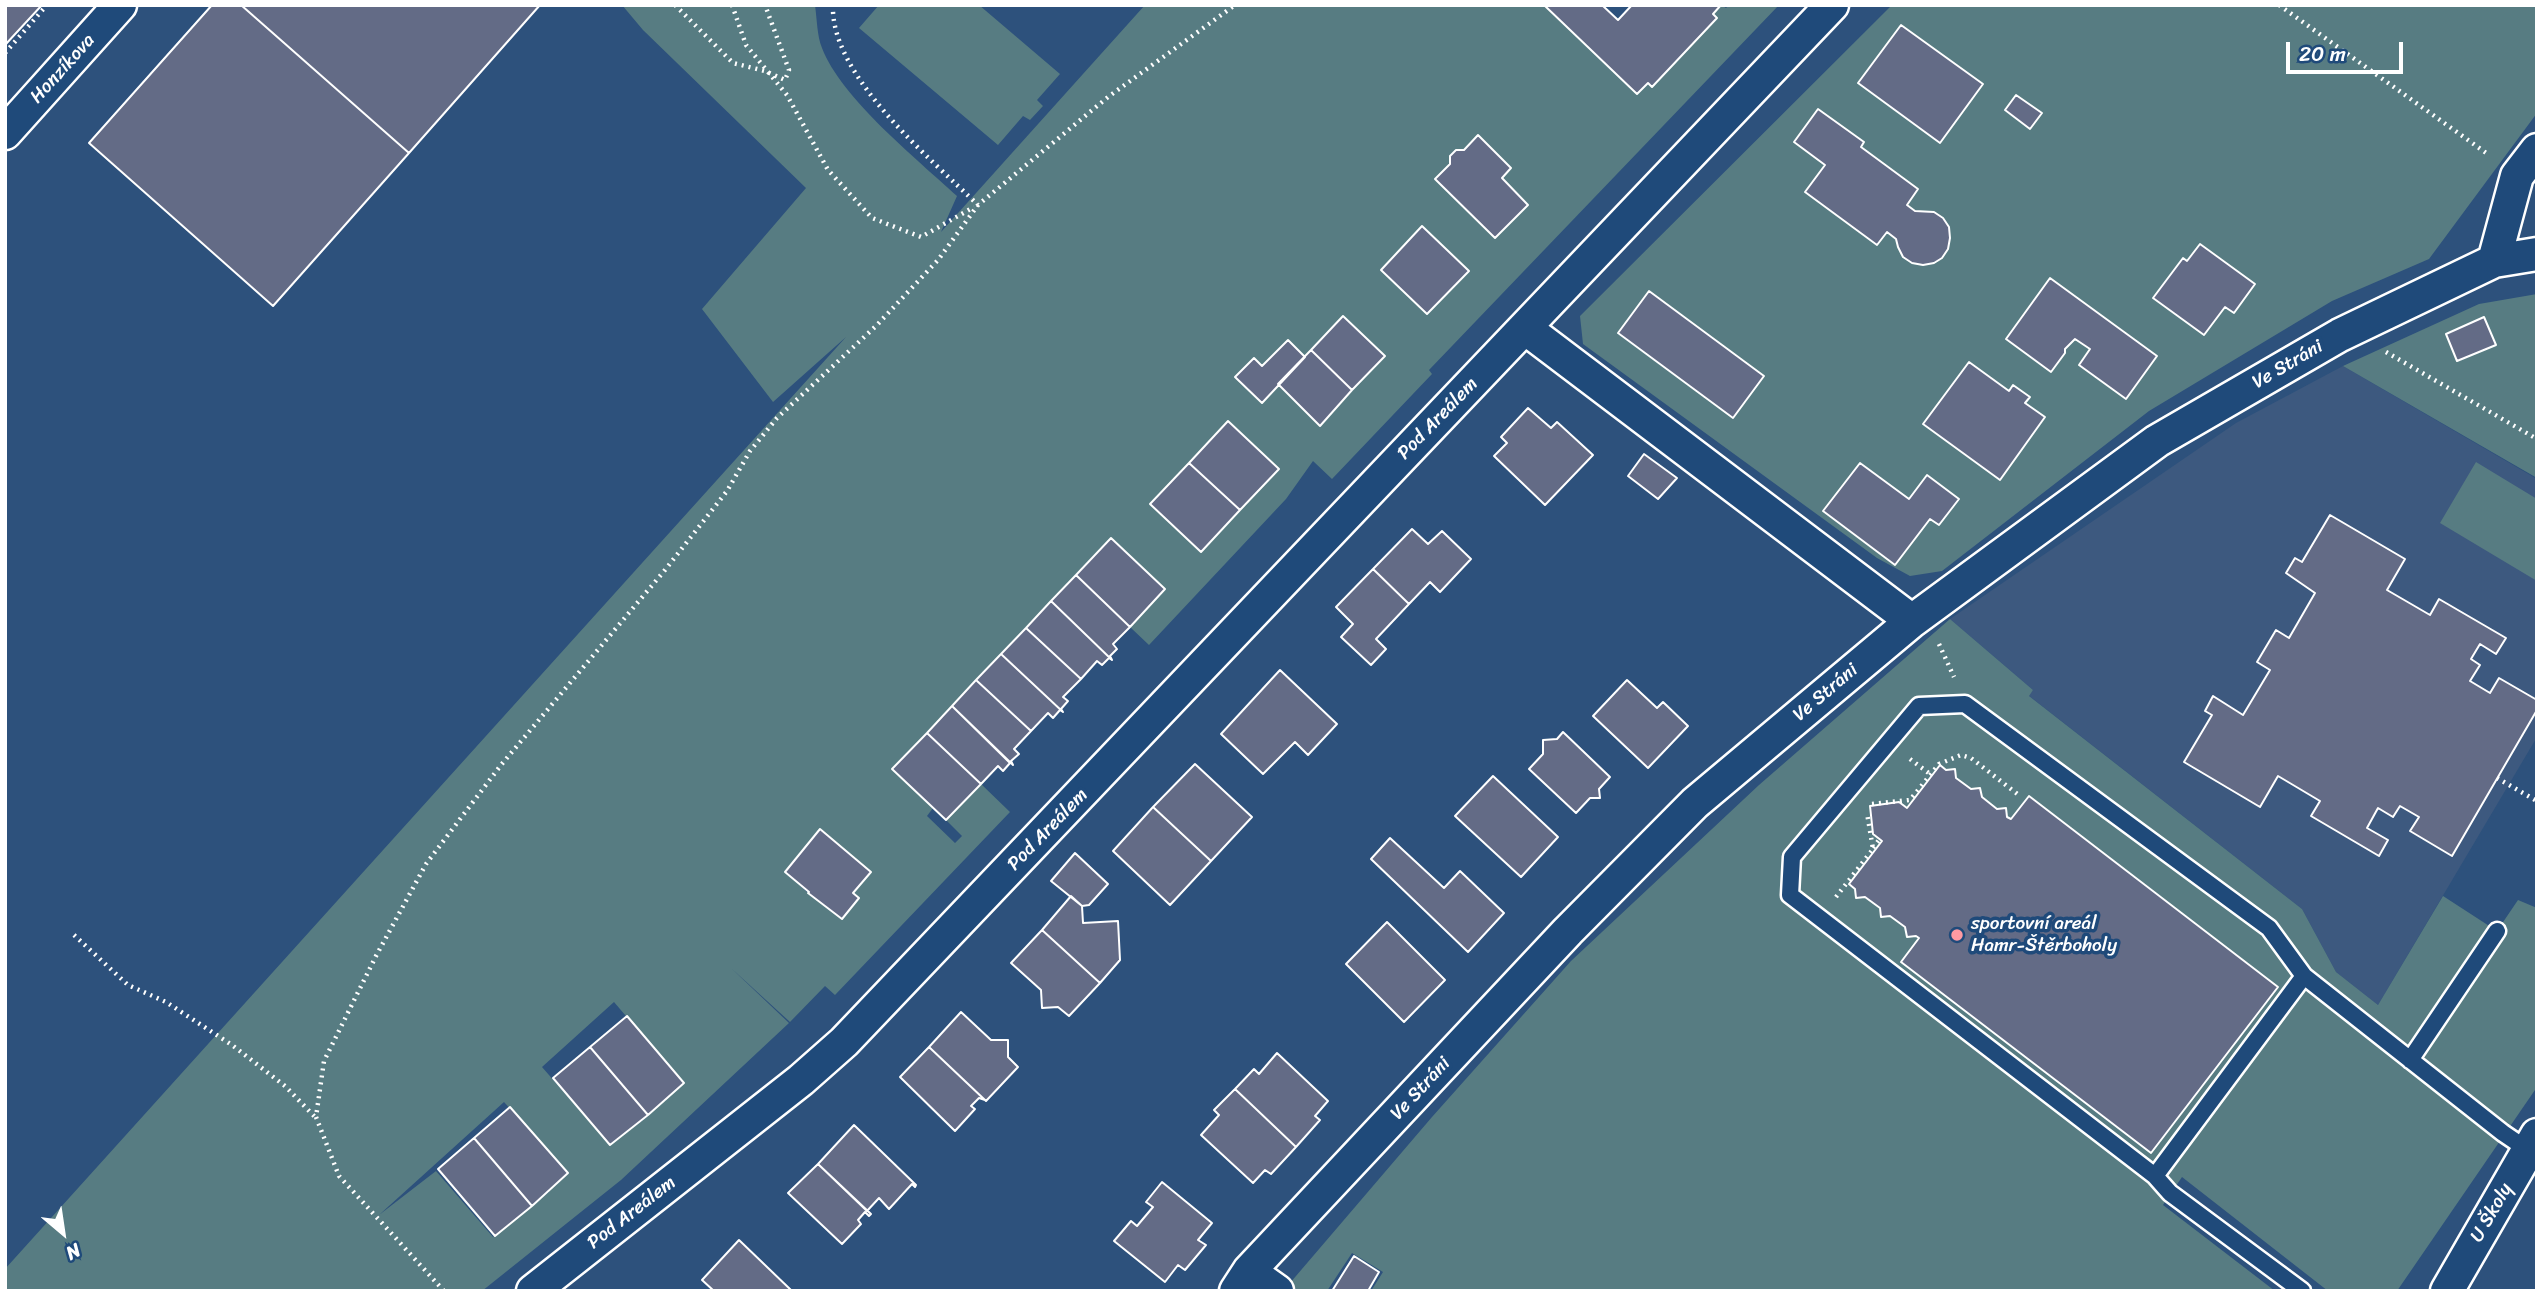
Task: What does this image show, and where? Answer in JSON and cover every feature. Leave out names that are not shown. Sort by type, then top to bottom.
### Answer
[{"type":"street","name":"Honzíkova","points":[[5,133],[120,5]]},
{"type":"street","name":"Pod Areálem","points":[[533,1291],[801,1080],[844,1042],[1832,5]]},
{"type":"street","points":[[2494,261],[2517,176],[2537,150]]},
{"type":"street","name":"Ve Stráni","points":[[1243,1281],[1568,931],[1695,803],[1912,621],[2157,441],[2349,331],[2494,261],[2537,254]]},
{"type":"street","points":[[1525,328],[1912,621]]},
{"type":"street","name":"U Školy","points":[[2446,1291],[2532,1143]]},
{"type":"street","points":[[1243,1281],[1277,1291]]},
{"type":"lane","points":[[2302,1291],[2170,1193],[2155,1176],[1790,895],[1792,857],[1919,706],[1965,704],[2269,928],[2304,976],[2410,1060],[2532,1143]]},
{"type":"lane","points":[[2410,1060],[2497,931]]},
{"type":"lane","points":[[2155,1176],[2304,976]]},
{"type":"path","points":[[5,53],[47,5]]},
{"type":"path","points":[[732,5],[746,45],[787,95],[828,170],[872,218],[921,237],[978,205],[1108,97],[1235,5]]},
{"type":"path","points":[[677,6],[733,63],[765,71],[785,80],[789,70],[765,5]]},
{"type":"path","points":[[833,5],[832,15],[842,50],[860,81],[891,120],[978,205]]},
{"type":"path","points":[[2279,5],[2517,176]]},
{"type":"path","points":[[316,1117],[324,1062],[376,956],[426,864],[501,765],[665,570],[727,491],[750,452],[777,418],[876,327],[938,260],[978,205]]},
{"type":"path","points":[[2349,331],[2537,439]]},
{"type":"path","points":[[1905,807],[1939,764],[1961,755],[1971,758],[2020,796]]},
{"type":"path","points":[[2497,778],[2537,801]]},
{"type":"path","points":[[1873,849],[1865,804],[1910,800]]},
{"type":"path","points":[[1831,904],[1879,839]]},
{"type":"path","points":[[74,935],[128,985],[166,1002],[232,1045],[285,1086],[316,1117],[339,1176],[444,1291]]},
{"type":"shaded area","points":[[2343,366],[2537,479],[2537,737],[2378,1005],[2336,972],[2302,909],[2028,695],[2033,690],[1950,619],[2236,423]]},
{"type":"green space","points":[[622,5],[815,5],[822,48],[845,87],[882,127],[957,196],[941,232],[1145,5],[1544,5],[1637,94],[1648,83],[1652,86],[1717,18],[1713,14],[1721,5],[1726,8],[1729,5],[1779,5],[1429,370],[1432,374],[1332,479],[1313,461],[1286,499],[1149,645],[1130,627],[1165,589],[1110,538],[892,769],[933,808],[927,816],[955,843],[962,836],[946,820],[981,784],[1010,812],[835,995],[825,986],[790,1022],[731,968],[789,1023],[621,1180],[482,1291],[5,1291],[5,1269],[846,337],[773,402],[702,309],[806,188],[643,30]],"holes":[[[1479,136],[1511,168],[1502,178],[1528,204],[1496,237],[1435,179],[1450,164],[1450,155],[1456,150],[1464,150]],[[1381,270],[1468,271],[1427,314]],[[1385,356],[1320,425],[1279,386],[1276,386],[1262,403],[1235,377],[1253,359],[1262,366],[1305,357]],[[1228,422],[1278,469],[1201,552],[1150,504]],[[820,829],[871,872],[853,893],[859,898],[812,897],[785,871]],[[614,1002],[683,1083],[665,1098],[666,1101],[610,1145],[542,1067]],[[504,1102],[567,1173],[548,1190],[549,1192],[493,1237],[436,1171],[379,1215]]]},
{"type":"green space","points":[[879,5],[979,5],[1060,74],[1037,100],[1043,106],[1030,120],[1023,116],[998,145],[859,28]]},
{"type":"green space","points":[[1892,5],[2537,5],[2537,113],[2429,259],[2332,301],[2149,411],[1942,571],[1910,576],[1877,558],[1583,344],[1580,316]],"holes":[[[1901,25],[1983,84],[1940,143],[1858,83]],[[2017,95],[2041,114],[2030,129],[2005,111]],[[1864,142],[1861,147],[1918,189],[1907,205],[1915,211],[1934,212],[1948,228],[1950,238],[1947,251],[1942,258],[1903,257],[1896,239],[1887,232],[1876,245],[1805,192],[1825,165]],[[2200,244],[2255,284],[2234,313],[2225,307],[2204,335],[2154,298],[2182,258],[2187,261]],[[2050,279],[2157,356],[2126,399],[2079,365],[2090,349],[2075,339],[2069,343],[2051,371]],[[1649,291],[1764,376],[1733,418],[1618,334]],[[1969,362],[2009,391],[2014,385],[2029,397],[2025,403],[2045,418],[2000,479],[1923,424]],[[1861,463],[1909,499],[1927,475],[1958,499],[1939,525],[1930,519],[1895,565],[1823,511]]]},
{"type":"green space","points":[[2537,294],[2537,478],[2343,366],[2479,304]],"holes":[[[2484,318],[2496,345],[2458,361],[2446,333]]]},
{"type":"green space","points":[[2476,462],[2537,499],[2537,581],[2440,523]]},
{"type":"green space","name":"sportovní areál Hamr-Štěrboholy","points":[[1950,619],[2033,690],[2029,696],[2302,909],[2336,972],[2378,1005],[2443,896],[2497,931],[2518,900],[2537,908],[2537,1087],[2397,1291],[2328,1291],[2182,1177],[2163,1205],[2275,1291],[1371,1291],[1383,1272],[1352,1253],[1327,1291],[1298,1291],[1290,1283],[1432,1117],[1571,961],[1759,785]]},
{"type":"building","points":[[5,5],[42,5],[5,45]]},
{"type":"building","points":[[212,5],[241,5],[409,153],[273,306],[89,143]]},
{"type":"building","points":[[241,5],[540,5],[409,153]]},
{"type":"building","points":[[1544,5],[1602,5],[1618,20],[1632,5],[1721,5],[1713,14],[1717,18],[1652,87],[1648,83],[1637,94]]},
{"type":"building","points":[[1901,25],[1983,84],[1940,143],[1858,83]]},
{"type":"building","points":[[2016,95],[2042,113],[2030,129],[2005,110]]},
{"type":"building","points":[[1818,109],[1864,142],[1861,147],[1918,189],[1907,205],[1915,211],[1934,212],[1943,218],[1949,227],[1950,238],[1948,249],[1942,258],[1923,265],[1912,263],[1903,257],[1896,239],[1887,232],[1877,245],[1805,192],[1825,165],[1794,142]]},
{"type":"building","points":[[1478,135],[1511,168],[1502,178],[1528,205],[1495,238],[1435,179],[1450,164],[1450,156],[1456,150],[1464,150]]},
{"type":"building","points":[[1422,226],[1469,271],[1427,314],[1381,270]]},
{"type":"building","points":[[2200,244],[2255,284],[2234,313],[2225,307],[2204,335],[2153,298],[2183,258],[2187,261]]},
{"type":"building","points":[[2050,278],[2157,356],[2126,399],[2079,365],[2090,349],[2075,339],[2065,349],[2051,372],[2006,339]]},
{"type":"building","points":[[1649,291],[1764,376],[1733,418],[1618,333]]},
{"type":"building","points":[[1343,316],[1385,356],[1352,390],[1311,350]]},
{"type":"building","points":[[2484,317],[2496,345],[2457,361],[2446,334]]},
{"type":"building","points":[[1288,340],[1305,357],[1262,403],[1235,377],[1254,358],[1262,366]]},
{"type":"building","points":[[1311,350],[1352,390],[1320,426],[1278,384]]},
{"type":"building","points":[[1969,362],[2009,391],[2013,385],[2030,397],[2025,403],[2045,417],[2000,480],[1923,424]]},
{"type":"building","points":[[1528,408],[1551,428],[1557,422],[1593,455],[1545,505],[1494,456],[1507,443],[1501,437]]},
{"type":"building","points":[[1228,421],[1279,469],[1240,510],[1189,463]]},
{"type":"building","points":[[1644,454],[1677,478],[1658,499],[1628,476]]},
{"type":"building","points":[[1189,463],[1240,510],[1201,552],[1150,504]]},
{"type":"building","points":[[1860,463],[1909,499],[1927,475],[1959,499],[1939,525],[1930,519],[1895,565],[1823,511]]},
{"type":"building","points":[[2330,515],[2405,559],[2387,590],[2430,615],[2439,599],[2506,638],[2496,654],[2480,644],[2471,659],[2480,665],[2470,681],[2490,693],[2499,678],[2537,700],[2537,710],[2452,856],[2410,831],[2419,817],[2400,806],[2393,817],[2378,808],[2367,828],[2388,840],[2379,856],[2311,816],[2320,801],[2278,776],[2260,807],[2184,762],[2212,715],[2205,711],[2213,696],[2243,715],[2270,670],[2257,662],[2276,630],[2289,638],[2315,593],[2286,573],[2295,558],[2302,562]]},
{"type":"building","points":[[1412,529],[1428,544],[1442,531],[1471,559],[1440,592],[1430,582],[1409,604],[1373,569]]},
{"type":"building","points":[[1111,538],[1165,589],[1130,627],[1076,575]]},
{"type":"building","points":[[1373,569],[1409,604],[1376,639],[1386,649],[1371,665],[1341,637],[1353,624],[1336,607]]},
{"type":"building","points":[[1076,575],[1130,627],[1113,644],[1117,649],[1110,656],[1112,660],[1051,601]]},
{"type":"building","points":[[1051,601],[1112,660],[1109,658],[1102,665],[1097,661],[1081,679],[1026,628]]},
{"type":"building","points":[[1026,628],[1081,679],[1063,697],[1068,701],[1061,709],[1063,712],[1001,654]]},
{"type":"building","points":[[1001,654],[1063,712],[1060,710],[1053,718],[1048,713],[1031,731],[976,680]]},
{"type":"building","points":[[1280,670],[1337,724],[1308,755],[1295,742],[1263,774],[1221,734]]},
{"type":"building","points":[[976,680],[1031,731],[1014,749],[1019,754],[1011,761],[1013,765],[952,706]]},
{"type":"building","points":[[1627,680],[1657,708],[1663,702],[1688,726],[1648,768],[1593,716]]},
{"type":"building","points":[[952,706],[1010,763],[1003,771],[998,766],[981,784],[927,733]]},
{"type":"building","points":[[1563,732],[1610,777],[1599,789],[1600,798],[1590,798],[1576,813],[1529,769],[1543,754],[1543,740],[1557,739]]},
{"type":"building","points":[[927,733],[981,784],[946,820],[892,769]]},
{"type":"building","points":[[1195,764],[1252,817],[1211,861],[1153,807]]},
{"type":"building","points":[[1940,765],[1946,770],[1955,769],[1956,778],[1971,789],[1980,788],[1982,797],[1997,809],[2006,808],[2007,817],[2011,819],[2029,796],[2278,987],[2151,1153],[1901,962],[1919,938],[1907,937],[1905,927],[1890,916],[1881,917],[1880,908],[1865,897],[1856,898],[1855,889],[1849,884],[1882,841],[1873,834],[1870,806],[1899,802],[1907,808]]},
{"type":"building","points":[[1493,776],[1558,837],[1521,877],[1455,816]]},
{"type":"building","points":[[1153,807],[1211,861],[1170,905],[1113,851]]},
{"type":"building","points":[[820,829],[871,872],[853,893],[859,898],[842,919],[785,872]]},
{"type":"building","points":[[1390,838],[1444,888],[1460,871],[1504,913],[1468,952],[1371,859]]},
{"type":"building","points":[[1075,853],[1108,884],[1089,905],[1082,906],[1051,881]]},
{"type":"building","points":[[1071,896],[1082,906],[1083,923],[1118,921],[1120,960],[1100,983],[1042,930]]},
{"type":"building","points":[[1387,922],[1445,980],[1404,1022],[1346,964]]},
{"type":"building","points":[[1042,930],[1100,983],[1069,1016],[1058,1007],[1042,1008],[1041,990],[1011,963]]},
{"type":"building","points":[[961,1012],[991,1040],[1008,1040],[1008,1057],[1018,1067],[986,1101],[929,1047]]},
{"type":"building","points":[[627,1016],[684,1083],[648,1115],[590,1047]]},
{"type":"building","points":[[590,1047],[648,1115],[610,1145],[553,1078]]},
{"type":"building","points":[[929,1047],[985,1100],[979,1098],[971,1106],[975,1109],[955,1131],[900,1077]]},
{"type":"building","points":[[1277,1053],[1328,1101],[1315,1116],[1320,1120],[1296,1147],[1235,1089],[1254,1069],[1259,1074]]},
{"type":"building","points":[[1235,1089],[1296,1147],[1271,1174],[1265,1170],[1253,1183],[1201,1135],[1219,1115],[1214,1110]]},
{"type":"building","points":[[510,1107],[568,1173],[532,1206],[474,1138]]},
{"type":"building","points":[[854,1125],[916,1185],[915,1187],[912,1184],[889,1209],[879,1198],[867,1211],[818,1164]]},
{"type":"building","points":[[474,1138],[532,1206],[495,1236],[438,1169]]},
{"type":"building","points":[[818,1164],[871,1214],[869,1216],[865,1212],[858,1220],[861,1224],[842,1244],[788,1193]]},
{"type":"building","points":[[1162,1182],[1212,1223],[1198,1240],[1206,1245],[1185,1270],[1178,1265],[1165,1282],[1114,1241],[1131,1221],[1137,1226],[1153,1207],[1146,1202]]},
{"type":"building","points":[[739,1240],[792,1291],[714,1291],[702,1280]]},
{"type":"building","points":[[1354,1256],[1379,1272],[1368,1291],[1332,1291]]},
{"type":"place","name":"sportovní areál Hamr-Štěrboholy","points":[[1957,935]]}]
